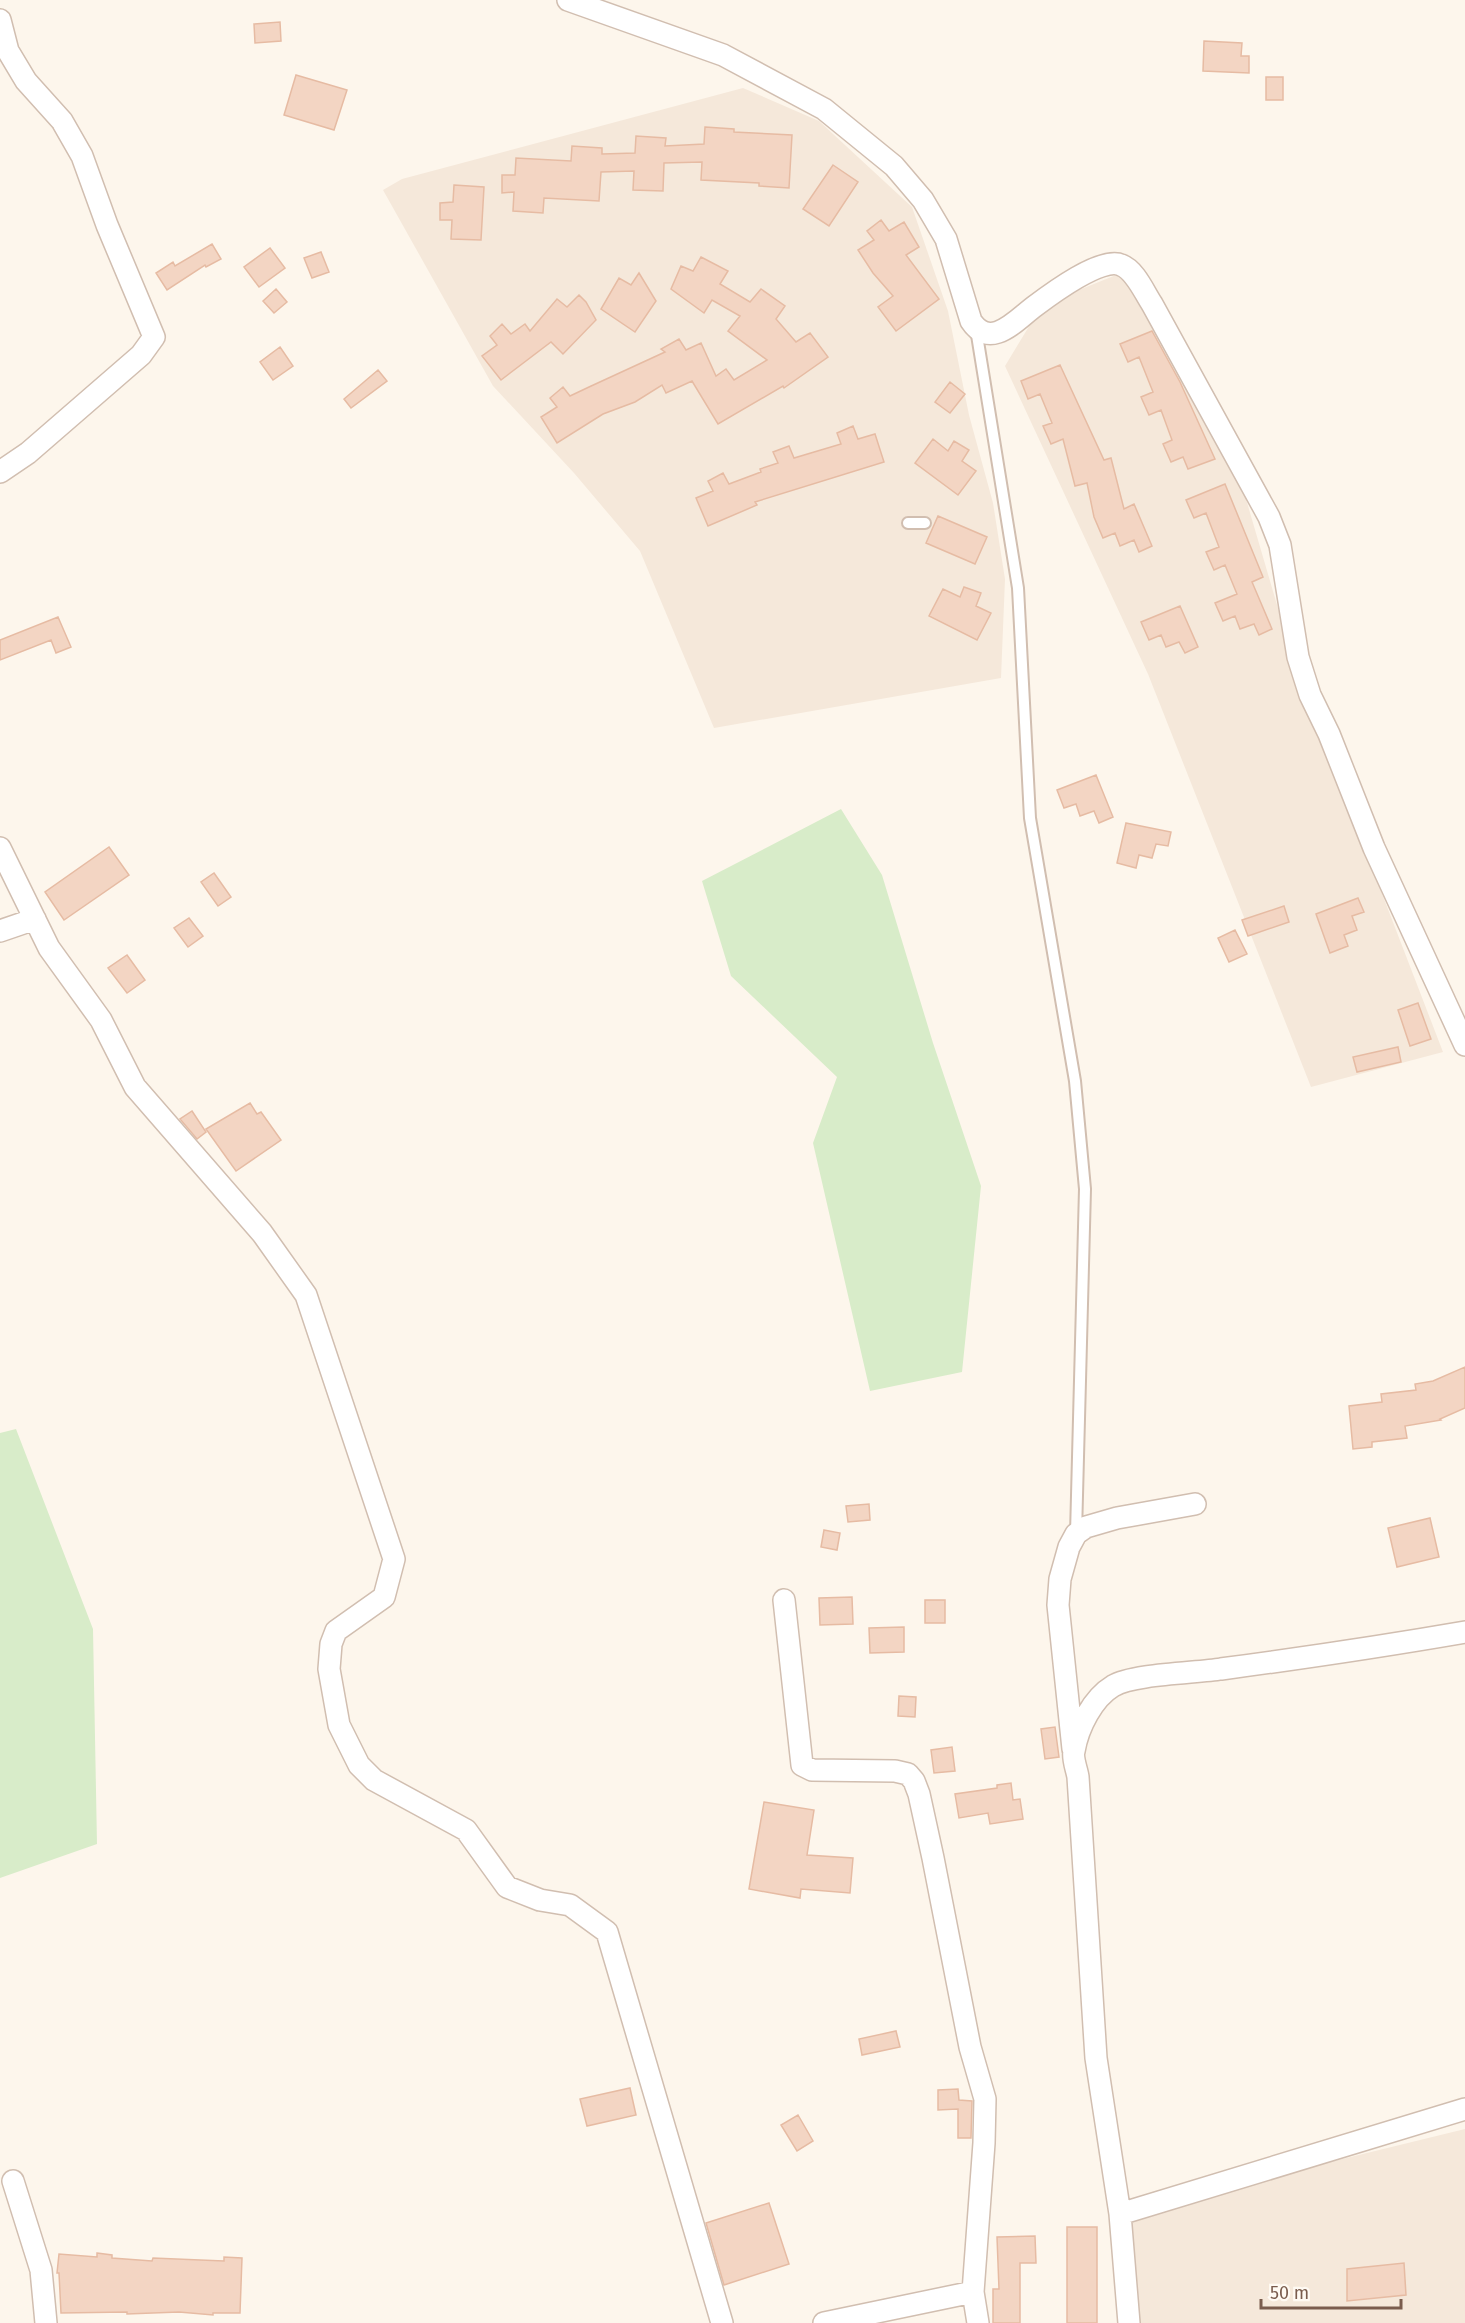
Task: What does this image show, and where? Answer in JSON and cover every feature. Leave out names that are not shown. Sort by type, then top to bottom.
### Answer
[{"type":"street","points":[[568,0],[723,55],[824,109],[894,166],[923,200],[946,239],[964,302],[976,328],[983,333],[1007,329],[1035,306],[1097,267],[1109,263],[1123,265],[1130,271],[1152,304],[1269,517],[1280,545],[1298,657],[1310,695],[1329,734],[1374,848],[1465,1045]]},
{"type":"street","points":[[0,20],[8,51],[26,81],[62,122],[82,156],[107,225],[154,337],[141,356],[28,453],[0,472]]},
{"type":"street","points":[[0,848],[49,948],[100,1020],[135,1087],[262,1233],[306,1295],[394,1559],[384,1597],[336,1631],[331,1644],[329,1669],[339,1725],[359,1765],[374,1780],[466,1830],[507,1887],[540,1900],[570,1905],[607,1932],[722,2323]]},
{"type":"street","points":[[0,931],[35,919]]},
{"type":"street","points":[[1129,2323],[1120,2214],[1096,2058],[1078,1778],[1073,1752],[1058,1605],[1060,1579],[1076,1534],[1086,1527],[1117,1518],[1195,1504]]},
{"type":"street","points":[[784,1600],[802,1765],[812,1770],[895,1771],[908,1774],[914,1781],[918,1794],[938,1881],[972,2057],[985,2099],[973,2292],[978,2323]]},
{"type":"street","points":[[1073,1752],[1091,1709],[1096,1701],[1114,1685],[1140,1678],[1219,1670],[1367,1649],[1465,1632]]},
{"type":"street","points":[[1120,2214],[1465,2109]]},
{"type":"street","points":[[13,2181],[41,2270],[46,2323]]},
{"type":"street","points":[[824,2323],[973,2292]]},
{"type":"lane","points":[[976,328],[1018,588],[1030,818],[1076,1081],[1085,1189],[1076,1534]]},
{"type":"lane","points":[[908,523],[925,523]]},
{"type":"shaded area","points":[[743,88],[819,121],[912,207],[948,311],[969,415],[993,503],[1005,579],[1001,678],[714,728],[640,551],[574,473],[493,386],[383,190],[402,179]]},
{"type":"shaded area","points":[[1126,271],[1241,482],[1297,673],[1443,1052],[1311,1087],[1148,674],[1005,366],[1042,305]]},
{"type":"shaded area","points":[[1465,2129],[1465,2323],[1137,2323],[1130,2211]]},
{"type":"green space","points":[[841,809],[882,875],[933,1043],[981,1186],[962,1372],[870,1391],[813,1143],[837,1077],[731,976],[702,881]]},
{"type":"green space","points":[[16,1429],[93,1629],[97,1844],[0,1878],[0,1433]]},
{"type":"building","points":[[280,22],[281,41],[255,43],[254,24]]},
{"type":"building","points":[[1204,41],[1242,43],[1241,56],[1249,56],[1249,73],[1203,71]]},
{"type":"building","points":[[296,75],[347,90],[334,130],[284,115]]},
{"type":"building","points":[[1266,77],[1283,77],[1283,100],[1266,100]]},
{"type":"building","points":[[705,127],[734,129],[734,132],[792,135],[789,188],[759,186],[759,183],[701,180],[702,162],[664,163],[663,191],[633,190],[634,171],[601,172],[599,201],[544,198],[543,213],[513,211],[514,192],[502,193],[502,175],[515,175],[516,158],[571,161],[572,146],[602,148],[602,154],[635,153],[636,136],[666,138],[665,146],[704,144]]},
{"type":"building","points":[[833,165],[858,182],[829,226],[803,209]]},
{"type":"building","points":[[454,185],[484,187],[481,240],[451,239],[452,220],[440,220],[440,203],[453,202]]},
{"type":"building","points":[[881,220],[889,231],[904,222],[919,247],[906,255],[939,299],[896,331],[878,307],[893,296],[873,273],[858,250],[874,240],[867,231]]},
{"type":"building","points":[[212,244],[221,259],[206,267],[205,265],[167,290],[156,273],[173,262],[175,266]]},
{"type":"building","points":[[270,248],[285,268],[259,287],[244,267]]},
{"type":"building","points":[[321,252],[329,272],[312,278],[304,258]]},
{"type":"building","points":[[701,257],[728,271],[720,284],[750,302],[761,289],[785,306],[776,319],[796,342],[810,333],[828,357],[784,388],[783,386],[718,424],[692,381],[666,393],[662,385],[635,402],[603,414],[557,443],[541,417],[557,407],[550,398],[563,387],[570,396],[665,352],[661,349],[679,339],[686,350],[701,343],[716,376],[726,369],[734,380],[767,360],[728,331],[740,316],[712,300],[704,313],[671,289],[681,266],[693,271]]},
{"type":"building","points":[[639,273],[656,301],[635,332],[601,309],[619,278],[631,285]]},
{"type":"building","points":[[276,289],[287,302],[274,313],[263,301]]},
{"type":"building","points":[[579,295],[586,302],[596,320],[563,354],[551,342],[501,380],[482,356],[497,345],[490,336],[502,324],[511,334],[525,324],[530,331],[557,299],[567,307]]},
{"type":"building","points":[[1152,331],[1180,382],[1215,459],[1188,469],[1183,457],[1171,462],[1163,444],[1172,440],[1161,410],[1149,415],[1141,397],[1153,392],[1139,357],[1128,362],[1120,344]]},
{"type":"building","points":[[280,347],[293,366],[273,380],[260,362]]},
{"type":"building","points":[[1060,365],[1104,460],[1111,458],[1124,509],[1134,504],[1152,546],[1139,552],[1134,540],[1120,546],[1115,533],[1103,538],[1094,517],[1087,483],[1075,486],[1063,439],[1051,444],[1043,426],[1052,423],[1040,394],[1028,399],[1021,381]]},
{"type":"building","points":[[378,370],[387,381],[351,408],[344,399]]},
{"type":"building","points":[[950,382],[965,394],[950,413],[935,402]]},
{"type":"building","points":[[853,426],[858,439],[875,434],[884,462],[755,502],[757,505],[708,526],[696,498],[713,491],[708,481],[723,473],[729,484],[761,472],[760,469],[778,463],[773,452],[789,446],[794,458],[841,444],[837,433]]},
{"type":"building","points":[[933,439],[948,451],[954,441],[969,450],[962,461],[976,471],[958,495],[915,463]]},
{"type":"building","points":[[1225,484],[1263,577],[1252,582],[1272,629],[1259,635],[1254,624],[1240,629],[1235,616],[1223,621],[1215,603],[1237,594],[1225,565],[1214,570],[1206,552],[1219,547],[1206,513],[1194,518],[1186,500]]},
{"type":"building","points":[[938,516],[987,537],[975,564],[926,543]]},
{"type":"building","points":[[964,587],[981,593],[976,606],[991,613],[977,640],[929,616],[943,589],[960,597]]},
{"type":"building","points":[[1180,606],[1198,647],[1185,653],[1179,642],[1166,647],[1161,635],[1149,640],[1141,622]]},
{"type":"building","points":[[58,617],[71,647],[56,653],[51,640],[0,660],[0,640]]},
{"type":"building","points":[[1096,775],[1113,817],[1099,823],[1094,811],[1080,816],[1076,804],[1064,808],[1057,790]]},
{"type":"building","points":[[1126,823],[1171,832],[1168,846],[1156,844],[1152,858],[1139,855],[1136,868],[1117,863]]},
{"type":"building","points":[[109,847],[129,875],[64,920],[45,892]]},
{"type":"building","points":[[214,873],[231,897],[218,906],[201,882]]},
{"type":"building","points":[[1358,898],[1364,912],[1352,916],[1357,930],[1344,935],[1348,946],[1330,953],[1316,914]]},
{"type":"building","points":[[1284,906],[1289,922],[1248,936],[1242,920]]},
{"type":"building","points":[[189,918],[203,936],[188,947],[174,928]]},
{"type":"building","points":[[1235,930],[1247,954],[1229,962],[1218,938]]},
{"type":"building","points":[[127,955],[145,980],[127,993],[108,968]]},
{"type":"building","points":[[1418,1003],[1431,1039],[1410,1046],[1398,1010]]},
{"type":"building","points":[[1398,1047],[1401,1062],[1357,1072],[1353,1057]]},
{"type":"building","points":[[250,1103],[257,1114],[261,1112],[281,1140],[236,1171],[206,1129]]},
{"type":"building","points":[[192,1111],[206,1132],[197,1139],[180,1119]]},
{"type":"building","points":[[1465,1367],[1465,1408],[1441,1420],[1405,1426],[1407,1438],[1372,1442],[1372,1447],[1353,1449],[1349,1406],[1382,1402],[1381,1394],[1416,1390],[1415,1384],[1433,1381]]},
{"type":"building","points":[[869,1504],[870,1520],[848,1522],[846,1506]]},
{"type":"building","points":[[1430,1518],[1439,1557],[1397,1567],[1388,1528]]},
{"type":"building","points":[[824,1530],[840,1533],[837,1550],[821,1547]]},
{"type":"building","points":[[852,1597],[853,1624],[820,1625],[819,1598]]},
{"type":"building","points":[[925,1600],[945,1600],[945,1623],[925,1623]]},
{"type":"building","points":[[904,1627],[904,1652],[870,1653],[869,1628]]},
{"type":"building","points":[[899,1696],[916,1697],[915,1717],[898,1716]]},
{"type":"building","points":[[1055,1727],[1059,1757],[1045,1759],[1041,1729]]},
{"type":"building","points":[[952,1747],[955,1771],[934,1773],[931,1750]]},
{"type":"building","points":[[1011,1783],[1013,1800],[1020,1799],[1023,1819],[990,1824],[988,1813],[959,1818],[955,1794],[997,1788],[997,1785]]},
{"type":"building","points":[[764,1802],[814,1810],[807,1855],[853,1858],[850,1893],[801,1889],[800,1898],[749,1889]]},
{"type":"building","points":[[896,2031],[900,2047],[862,2055],[859,2039]]},
{"type":"building","points":[[630,2088],[636,2115],[587,2126],[580,2099]]},
{"type":"building","points":[[958,2089],[959,2100],[972,2101],[971,2138],[958,2138],[958,2109],[938,2110],[938,2090]]},
{"type":"building","points":[[798,2115],[813,2141],[797,2151],[781,2125]]},
{"type":"building","points":[[769,2203],[789,2264],[724,2285],[706,2223]]},
{"type":"building","points":[[1067,2227],[1097,2227],[1097,2323],[1067,2323]]},
{"type":"building","points":[[1035,2236],[1036,2263],[1020,2263],[1020,2323],[993,2323],[993,2289],[999,2289],[997,2237]]},
{"type":"building","points":[[97,2253],[112,2255],[112,2258],[152,2261],[153,2258],[224,2261],[224,2257],[242,2258],[240,2313],[213,2313],[213,2315],[179,2312],[61,2313],[59,2273],[57,2273],[59,2254],[97,2257]]},
{"type":"building","points":[[1404,2263],[1406,2295],[1347,2301],[1347,2269]]}]
